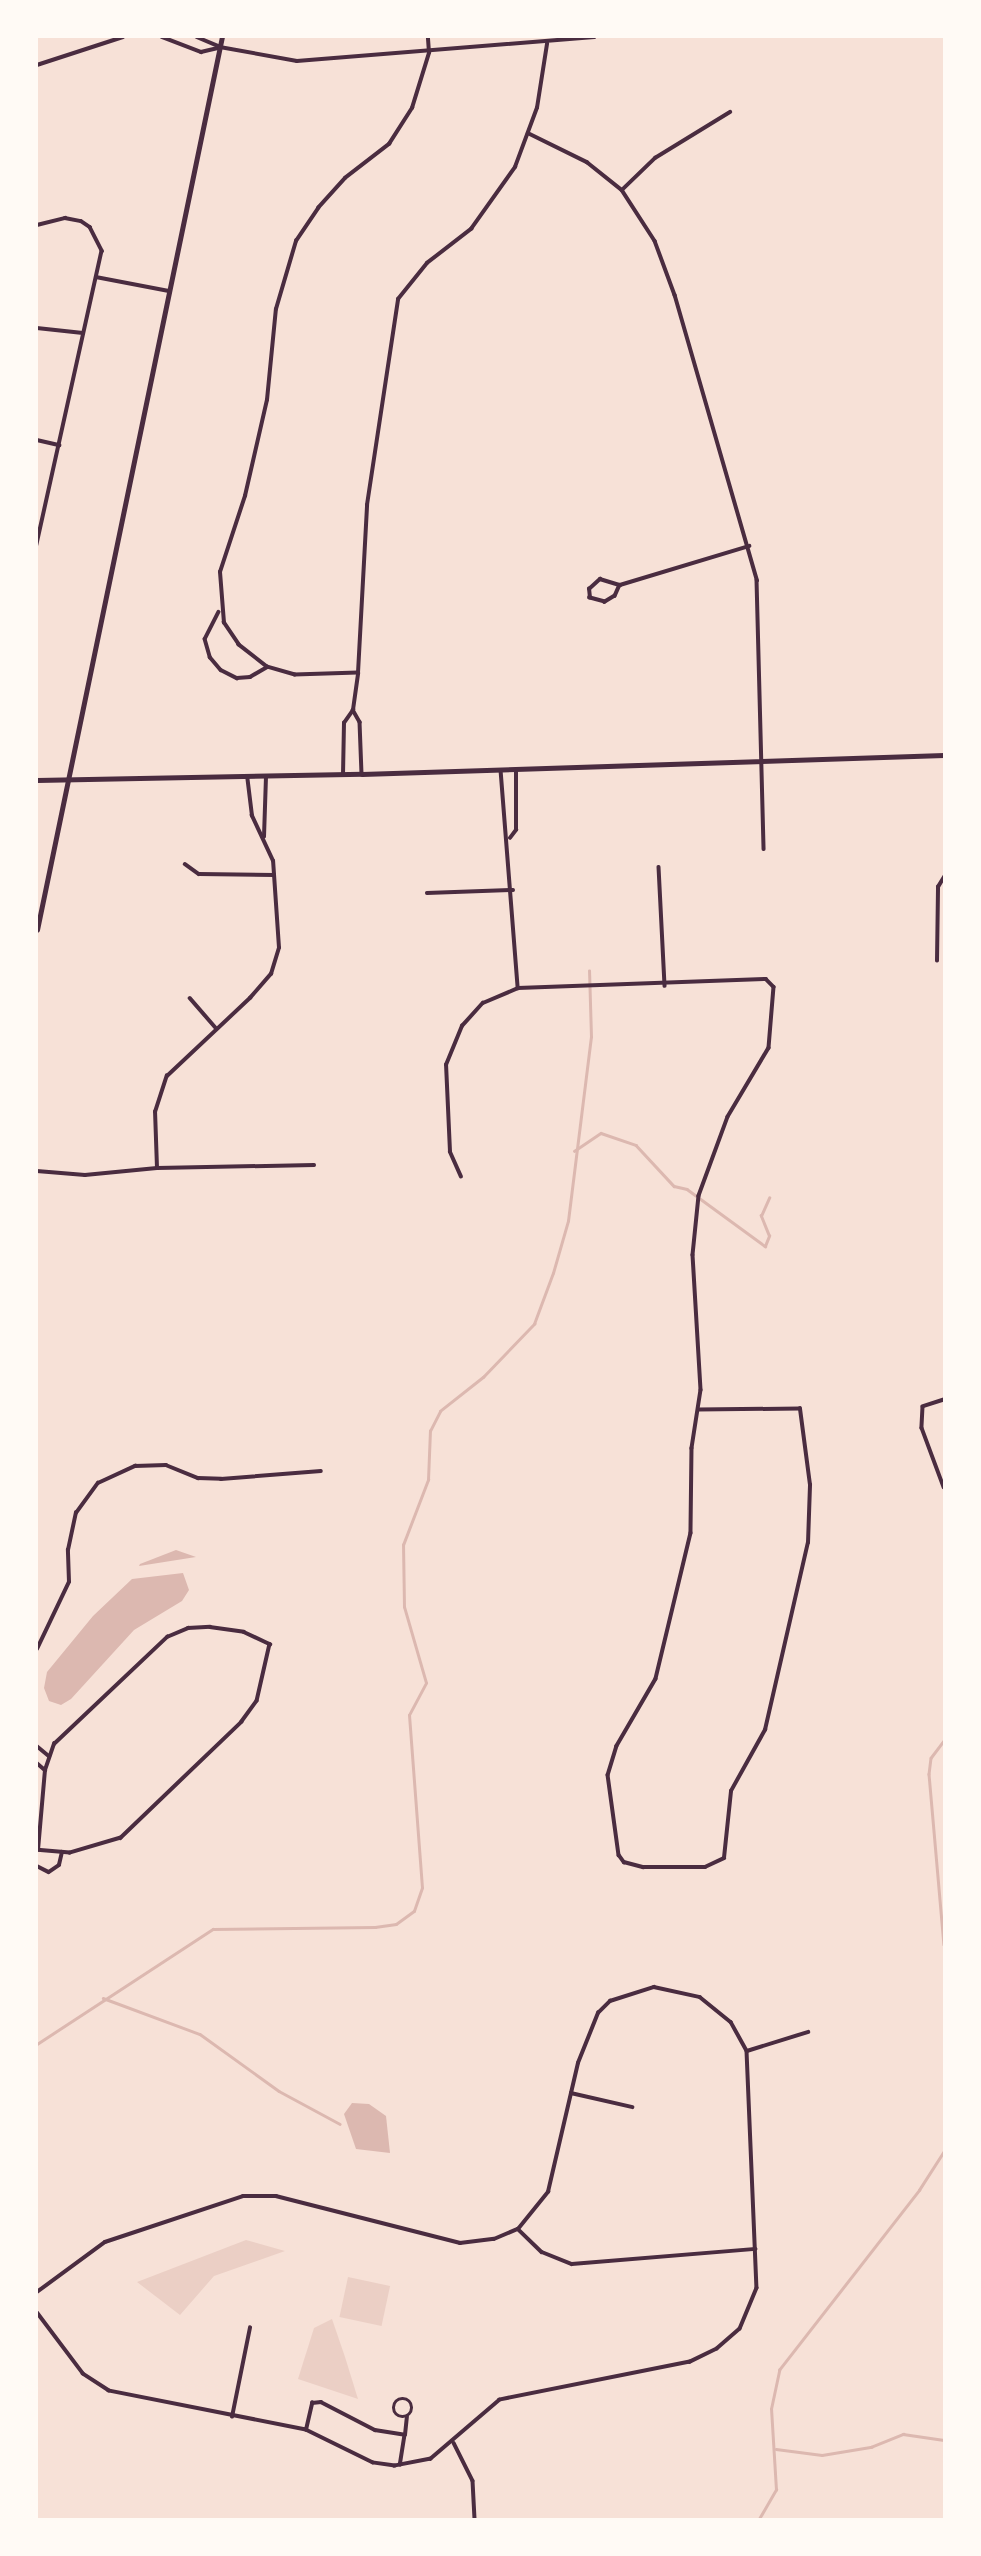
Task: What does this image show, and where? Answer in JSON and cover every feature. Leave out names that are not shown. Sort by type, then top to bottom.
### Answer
[{"type":"street","points":[[37,65],[123,37]]},
{"type":"street","points":[[162,37],[201,52],[220,47]]},
{"type":"street","points":[[197,37],[220,47],[297,61],[547,44],[594,37]]},
{"type":"street","points":[[37,930],[65,778],[171,291],[222,37]]},
{"type":"street","points":[[267,667],[250,677],[237,678],[221,670],[210,657],[205,639],[220,611],[220,572],[245,496],[267,400],[283,277],[296,241],[318,208],[345,178],[389,144],[412,108],[429,52],[428,37]]},
{"type":"street","points":[[343,775],[344,723],[353,710],[358,673],[367,505],[398,299],[427,263],[471,229],[515,166],[528,133],[547,44]]},
{"type":"street","points":[[622,191],[655,158],[730,112]]},
{"type":"street","points":[[528,133],[587,162],[622,191],[654,241],[675,295],[757,580],[764,849]]},
{"type":"street","points":[[37,225],[65,218],[81,222],[90,227],[102,251],[37,545]]},
{"type":"street","points":[[96,277],[171,291]]},
{"type":"street","points":[[37,328],[84,333]]},
{"type":"street","points":[[37,440],[59,445]]},
{"type":"street","points":[[620,586],[607,579],[595,581],[589,589],[590,597],[605,602],[620,586],[749,546]]},
{"type":"street","points":[[220,611],[239,645],[267,667],[295,675],[358,673]]},
{"type":"street","points":[[353,710],[360,722],[362,774]]},
{"type":"street","points":[[37,780],[343,775],[944,755]]},
{"type":"street","points":[[501,770],[505,830],[510,838],[518,988]]},
{"type":"street","points":[[510,838],[516,830],[516,770]]},
{"type":"street","points":[[157,1168],[155,1112],[159,1093],[167,1076],[271,974],[279,948],[274,875],[264,839],[252,816],[247,777]]},
{"type":"street","points":[[264,839],[266,777]]},
{"type":"street","points":[[185,864],[199,874],[274,875]]},
{"type":"street","points":[[659,867],[665,986]]},
{"type":"street","points":[[937,961],[937,887],[944,877]]},
{"type":"street","points":[[427,893],[513,890]]},
{"type":"street","points":[[461,1177],[450,1152],[444,1082],[450,1045],[483,1003],[518,988],[769,982],[774,987],[769,1048],[728,1117],[699,1196],[693,1255],[699,1410],[692,1448],[691,1532],[661,1662],[649,1697],[617,1746],[608,1775],[619,1855],[624,1862],[643,1867],[705,1867],[721,1861],[727,1846],[731,1791],[765,1730],[807,1543],[810,1485],[800,1409],[699,1410]]},
{"type":"street","points":[[190,998],[216,1028]]},
{"type":"street","points":[[37,1171],[85,1175],[157,1168],[314,1165]]},
{"type":"street","points":[[944,1401],[923,1408],[926,1443],[944,1487]]},
{"type":"street","points":[[37,1649],[46,1636],[69,1582],[68,1550],[76,1513],[98,1483],[135,1466],[166,1465],[198,1478],[222,1479],[321,1471]]},
{"type":"street","points":[[210,1627],[244,1632],[270,1644],[257,1701],[242,1722],[121,1838],[98,1848],[62,1853],[37,1852],[45,1770],[49,1756],[75,1720],[167,1637],[188,1628],[210,1627]]},
{"type":"street","points":[[37,1640],[46,1636]]},
{"type":"street","points":[[37,1746],[49,1756]]},
{"type":"street","points":[[37,1763],[45,1770]]},
{"type":"street","points":[[37,1866],[49,1872],[59,1865],[62,1853]]},
{"type":"street","points":[[37,2292],[105,2242],[243,2196],[276,2196],[460,2243],[474,2244],[518,2229],[548,2192],[571,2093],[598,2013],[610,2001],[637,1989],[654,1987],[700,1997],[731,2022],[747,2051],[755,2249],[753,2303],[740,2329],[717,2349],[690,2362],[513,2395],[486,2408],[454,2443],[431,2459],[400,2465],[373,2463],[306,2430],[123,2396],[96,2385],[65,2354],[37,2313]]},
{"type":"street","points":[[747,2051],[808,2032]]},
{"type":"street","points":[[571,2093],[632,2107]]},
{"type":"street","points":[[518,2229],[542,2252],[572,2264],[755,2249]]},
{"type":"street","points":[[232,2417],[250,2329]]},
{"type":"street","points":[[400,2465],[405,2435],[408,2416],[410,2403],[397,2401],[394,2413],[408,2416]]},
{"type":"street","points":[[306,2430],[312,2403],[321,2402],[376,2430],[405,2435]]},
{"type":"street","points":[[454,2443],[473,2481],[475,2519]]},
{"type":"shaded area","points":[[176,1550],[196,1557],[139,1566],[140,1564]]},
{"type":"shaded area","points":[[183,1573],[189,1590],[182,1601],[134,1630],[71,1699],[61,1705],[49,1701],[44,1688],[47,1672],[93,1616],[132,1579]]},
{"type":"shaded area","points":[[352,2103],[369,2104],[386,2116],[390,2153],[356,2149],[344,2114]]},
{"type":"shaded area","points":[[246,2240],[285,2251],[214,2276],[180,2315],[137,2282]]},
{"type":"shaded area","points":[[348,2277],[390,2286],[382,2326],[339,2317]]},
{"type":"shaded area","points":[[332,2319],[358,2399],[298,2379],[314,2328]]},
{"type":"waterway","points":[[37,2044],[213,1929],[375,1927],[396,1924],[414,1911],[422,1888],[409,1715],[426,1683],[404,1607],[403,1545],[428,1480],[430,1431],[440,1411],[483,1377],[534,1324],[553,1273],[568,1221],[591,1037],[589,971]]},
{"type":"waterway","points":[[574,1151],[601,1133],[636,1145],[674,1186],[687,1189],[765,1246],[769,1236],[761,1216],[769,1198]]},
{"type":"waterway","points":[[944,1741],[931,1758],[929,1774],[944,1944]]},
{"type":"waterway","points":[[103,1998],[200,2034],[279,2091],[340,2124]]},
{"type":"waterway","points":[[759,2519],[776,2490],[771,2409],[779,2370],[919,2190],[944,2151]]},
{"type":"waterway","points":[[776,2449],[822,2455],[871,2447],[903,2434],[944,2440]]}]
